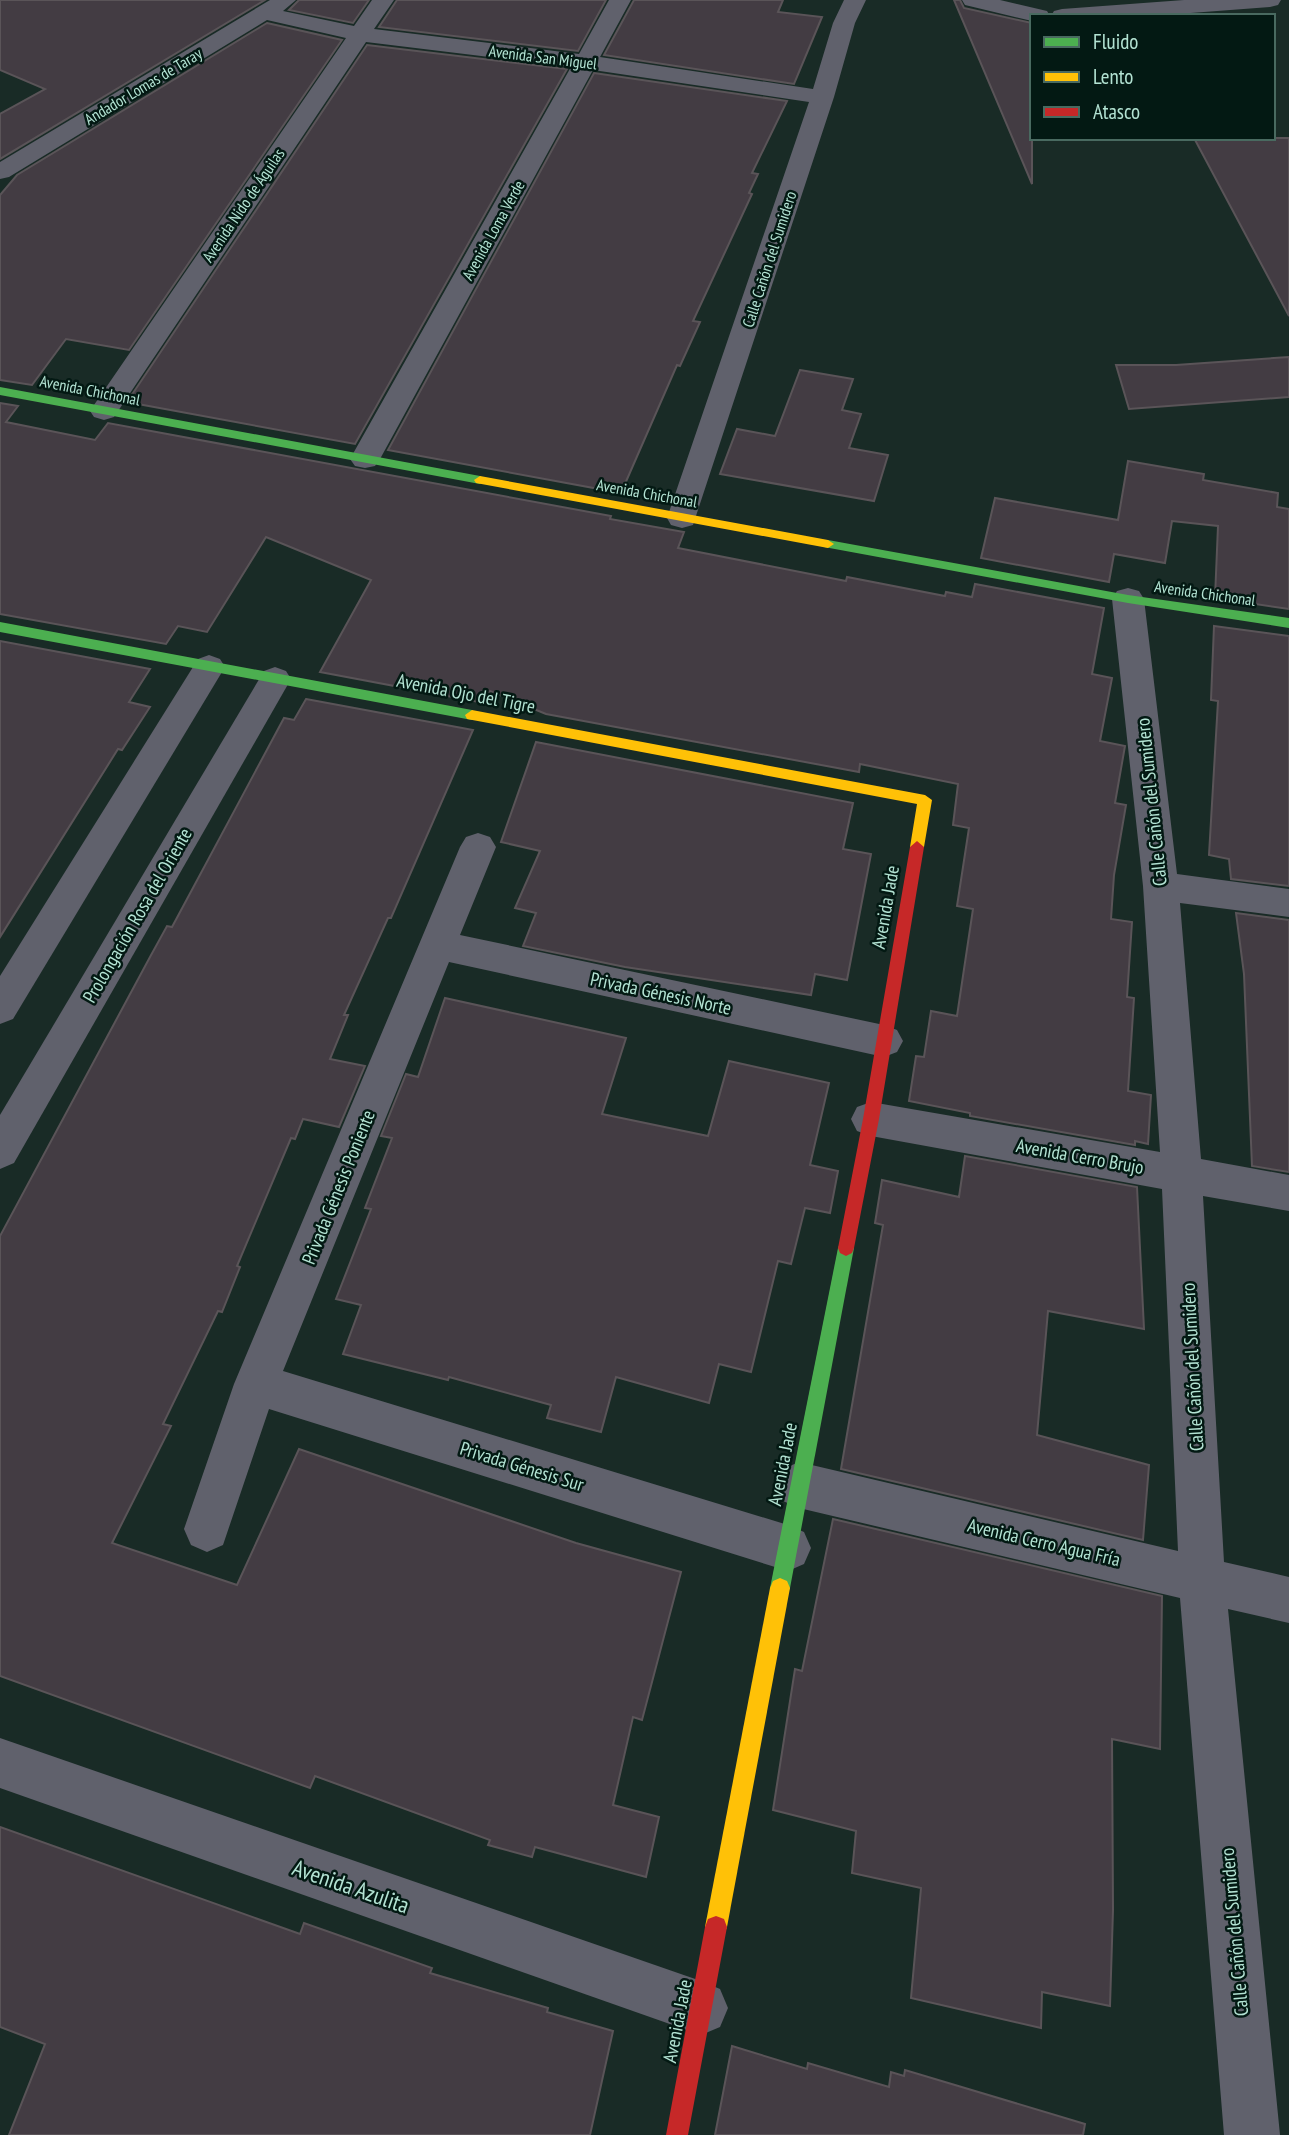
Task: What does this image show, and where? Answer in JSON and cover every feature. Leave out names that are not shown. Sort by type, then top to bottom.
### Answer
[{"type":"street","name":"Andador Lomas de Taray","points":[[0,172],[285,0]]},
{"type":"street","name":"Avenida Nido de Águilas","points":[[104,411],[383,0]]},
{"type":"street","name":"Avenida Loma Verde","points":[[365,459],[620,0]]},
{"type":"street","name":"Calle Cañón del Sumidero","points":[[682,517],[822,97],[844,23],[855,0]]},
{"type":"street","points":[[973,0],[1031,14]]},
{"type":"street","points":[[1088,14],[1270,0]]},
{"type":"street","name":"Avenida San Miguel","points":[[264,13],[358,34],[586,62],[822,97]]},
{"type":"street","name":"Avenida Chichonal","points":[[0,391],[1128,599],[1289,623]]},
{"type":"street","name":"Calle Cañón del Sumidero","points":[[1128,599],[1161,887],[1182,1175],[1202,1580],[1252,2135]]},
{"type":"street","name":"Avenida Ojo del Tigre","points":[[0,627],[925,800]]},
{"type":"street","points":[[0,1008],[209,667]]},
{"type":"street","name":"Prolongación Rosa del Oriente","points":[[0,1151],[275,679]]},
{"type":"street","name":"Avenida Jade","points":[[677,2135],[799,1485],[872,1119],[925,800]]},
{"type":"street","name":"Privada Génesis Poniente","points":[[206,1529],[256,1384],[478,847]]},
{"type":"street","points":[[1161,887],[1289,904]]},
{"type":"street","name":"Privada Génesis Norte","points":[[438,945],[884,1041]]},
{"type":"street","name":"Avenida Cerro Brujo","points":[[872,1119],[1289,1193]]},
{"type":"street","name":"Privada Génesis Sur","points":[[256,1384],[788,1548]]},
{"type":"street","name":"Avenida Cerro Agua Fría","points":[[799,1485],[1289,1600]]},
{"type":"street","name":"Avenida Azulita","points":[[0,1763],[701,2008]]},
{"type":"building","points":[[0,0],[265,0],[0,159],[0,114],[45,89],[0,70]]},
{"type":"building","points":[[299,0],[369,0],[353,23],[289,10]]},
{"type":"building","points":[[397,0],[606,0],[578,51],[379,27]]},
{"type":"building","points":[[634,0],[783,0],[778,12],[822,17],[794,84],[604,55]]},
{"type":"building","points":[[954,0],[960,0],[964,8],[1030,23],[1032,184]]},
{"type":"building","points":[[267,23],[342,40],[129,350],[66,339],[32,385],[0,380],[0,195],[17,175]]},
{"type":"building","points":[[367,45],[567,69],[355,444],[127,402]]},
{"type":"building","points":[[594,73],[787,101],[752,173],[758,174],[749,193],[752,194],[693,321],[700,322],[680,366],[677,365],[621,493],[388,450]]},
{"type":"building","points":[[1289,138],[1289,316],[1195,140]]},
{"type":"building","points":[[1289,357],[1289,397],[1129,409],[1116,365],[1176,365]]},
{"type":"building","points":[[800,370],[853,379],[842,410],[861,414],[849,448],[888,455],[874,501],[720,474],[737,429],[775,436]]},
{"type":"building","points":[[0,403],[18,406],[6,422],[95,440],[108,423],[611,516],[610,519],[684,532],[678,548],[846,581],[847,577],[945,596],[946,592],[972,597],[975,584],[1104,608],[1092,674],[1112,678],[1100,741],[1125,746],[1115,803],[1126,805],[1114,875],[1111,919],[1132,922],[1127,997],[1134,998],[1128,1091],[1151,1095],[1148,1144],[1135,1141],[1135,1145],[970,1116],[970,1113],[909,1101],[916,1056],[924,1057],[931,1011],[957,1016],[973,909],[957,906],[969,828],[953,825],[958,784],[860,764],[859,772],[546,714],[490,691],[485,703],[320,672],[371,580],[266,537],[207,632],[178,626],[166,644],[0,614]]},
{"type":"building","points":[[1128,461],[1204,474],[1203,480],[1278,493],[1277,507],[1289,509],[1289,609],[1215,598],[1218,526],[1172,521],[1165,563],[1114,554],[1109,582],[981,558],[995,498],[1118,520]]},
{"type":"building","points":[[1214,626],[1289,636],[1289,886],[1231,879],[1229,859],[1209,855],[1218,701],[1211,700]]},
{"type":"building","points":[[0,641],[150,669],[129,702],[150,707],[122,750],[118,749],[0,937]]},
{"type":"building","points":[[306,699],[473,730],[391,918],[388,918],[344,1015],[348,1015],[330,1059],[365,1066],[339,1127],[303,1119],[295,1139],[291,1138],[237,1266],[240,1267],[222,1312],[218,1311],[163,1424],[171,1426],[112,1543],[237,1585],[299,1449],[576,1543],[681,1572],[642,1720],[633,1717],[613,1805],[659,1817],[646,1877],[535,1847],[532,1857],[488,1845],[490,1840],[315,1776],[310,1788],[0,1676],[0,1236],[150,957],[167,926],[172,927],[284,718],[294,720]]},
{"type":"building","points":[[536,742],[853,803],[843,849],[871,854],[847,980],[815,974],[811,995],[625,967],[523,946],[536,913],[515,908],[540,851],[501,842]]},
{"type":"building","points":[[1236,913],[1289,920],[1289,1172],[1252,1166],[1244,974]]},
{"type":"building","points":[[445,998],[626,1038],[602,1114],[708,1136],[729,1061],[829,1083],[810,1165],[838,1171],[830,1213],[805,1208],[791,1264],[778,1261],[751,1372],[719,1364],[709,1403],[616,1377],[601,1432],[547,1418],[551,1405],[449,1377],[448,1380],[343,1354],[361,1305],[336,1299],[371,1209],[365,1208],[392,1138],[381,1136],[406,1074],[418,1077]]},
{"type":"building","points":[[965,1156],[1137,1187],[1144,1329],[1048,1311],[1037,1435],[1149,1465],[1143,1540],[841,1469],[883,1225],[875,1223],[882,1180],[959,1197]]},
{"type":"building","points":[[833,1519],[1162,1596],[1160,1749],[1112,1739],[1113,1910],[1110,2006],[1042,1992],[1041,2028],[911,1998],[921,1888],[852,1873],[856,1831],[773,1810],[795,1669],[802,1671]]},
{"type":"building","points":[[0,1827],[300,1934],[304,1923],[432,1968],[430,1973],[548,2008],[547,2012],[613,2031],[590,2135],[9,2135],[45,2044],[0,2027]]},
{"type":"building","points":[[732,2046],[807,2069],[808,2063],[889,2087],[891,2072],[904,2076],[905,2070],[1085,2124],[1083,2135],[715,2135]]},
{"type":"traffic: fast","points":[[0,391],[480,480]]},
{"type":"traffic: fast","points":[[828,544],[1128,599],[1289,623]]},
{"type":"traffic: fast","points":[[0,627],[472,715]]},
{"type":"traffic: fast","points":[[780,1588],[846,1248]]},
{"type":"traffic: slow","points":[[480,480],[828,544]]},
{"type":"traffic: slow","points":[[472,715],[925,800],[917,847]]},
{"type":"traffic: slow","points":[[716,1927],[780,1588]]},
{"type":"traffic: jam","points":[[846,1248],[871,1119],[917,847]]},
{"type":"traffic: jam","points":[[677,2135],[716,1927]]}]
